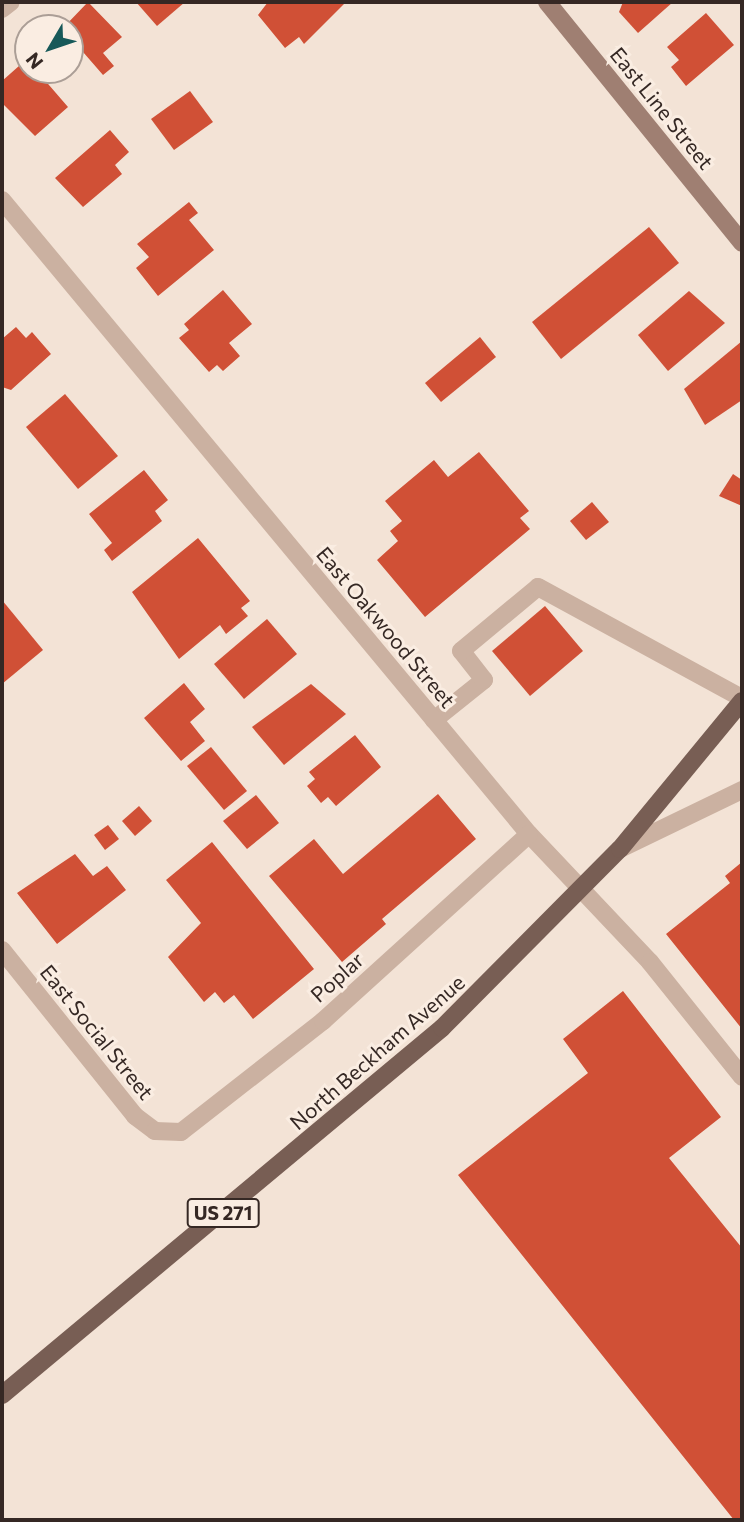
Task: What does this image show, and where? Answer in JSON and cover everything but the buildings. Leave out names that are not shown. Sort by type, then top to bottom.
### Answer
[{"type":"main road","name":"North Beckham Avenue","points":[[2,1395],[442,1028],[620,849],[742,700]]},
{"type":"street","points":[[2,9],[11,2]]},
{"type":"street","name":"East Line Street","points":[[547,2],[742,243]]},
{"type":"street","name":"East Oakwood Street","points":[[2,200],[529,834],[650,962],[742,1077]]},
{"type":"street","points":[[434,720],[484,680],[461,651],[538,587],[742,700]]},
{"type":"street","points":[[620,849],[742,790]]},
{"type":"street","name":"Poplar","points":[[163,1133],[181,1132],[323,1021],[529,834]]},
{"type":"street","name":"East Social Street","points":[[2,950],[135,1116],[163,1133]]}]
